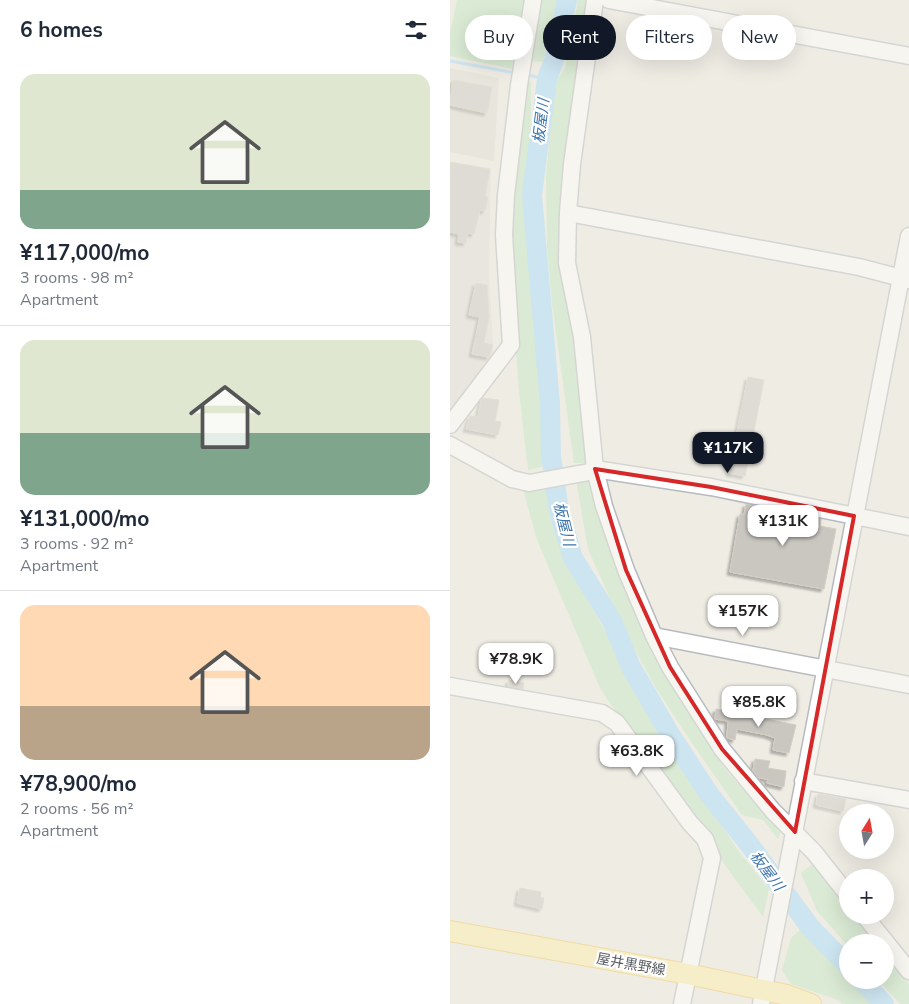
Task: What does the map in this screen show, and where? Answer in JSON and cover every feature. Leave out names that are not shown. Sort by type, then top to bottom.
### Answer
[{"type":"main road","name":"屋井黒野線","points":[[450,931],[688,974],[762,997],[788,996],[811,1004]]},
{"type":"street","points":[[450,426],[511,345],[504,235],[508,171],[519,85],[533,0]]},
{"type":"street","points":[[595,0],[572,164],[567,262],[582,337],[592,471],[626,570],[654,636],[670,666],[722,749],[794,836],[814,852],[839,884]]},
{"type":"street","points":[[609,0],[909,56]]},
{"type":"street","points":[[568,213],[859,267],[905,280]]},
{"type":"street","points":[[762,997],[854,516],[905,280],[909,236]]},
{"type":"street","points":[[450,445],[512,479],[529,483],[592,471],[711,486],[909,527]]},
{"type":"street","points":[[654,636],[909,685]]},
{"type":"street","points":[[450,686],[602,713],[617,723],[690,823],[705,839],[712,858],[682,1004]]},
{"type":"street","points":[[803,781],[909,800]]},
{"type":"street","points":[[871,924],[909,971]]},
{"type":"highlighted area","points":[[595,469],[711,487],[854,516],[795,832],[722,749],[670,667],[626,570]]},
{"type":"shaded area","points":[[450,68],[499,78],[494,161],[450,152]]},
{"type":"shaded area","points":[[450,162],[491,171],[489,272],[494,364],[450,416]]},
{"type":"green space","points":[[457,0],[527,0],[524,15],[465,15],[465,59],[450,56],[450,32]]},
{"type":"green space","points":[[540,0],[557,0],[554,15],[543,15],[543,62],[527,61],[533,60],[533,33]]},
{"type":"green space","points":[[578,0],[592,0],[590,15],[575,15]]},
{"type":"green space","points":[[469,60],[514,60],[512,69]]},
{"type":"green space","points":[[567,60],[585,60],[564,248],[587,463],[574,463],[552,304],[547,247],[546,177],[554,85],[565,68]]},
{"type":"green space","points":[[525,81],[531,82],[530,274],[541,360],[543,467],[528,470],[519,391],[512,294],[513,191],[519,159]]},
{"type":"green space","points":[[592,477],[602,528],[646,633],[705,732],[719,760],[749,796],[782,828],[778,839],[763,820],[742,815],[654,685],[622,626],[588,549],[576,480]]},
{"type":"green space","points":[[545,485],[562,549],[579,585],[640,697],[737,849],[769,889],[763,917],[600,688],[537,540],[523,489]]},
{"type":"green space","points":[[813,864],[839,897],[839,924],[861,924],[869,934],[839,934],[839,936],[817,911],[801,873]]},
{"type":"green space","points":[[800,930],[814,939],[839,962],[839,989],[869,989],[882,1000],[882,1004],[842,1004],[838,1000],[791,984],[782,970],[791,938]]},
{"type":"green space","points":[[894,965],[909,984],[909,1004],[900,1004],[886,989],[894,989]]},
{"type":"building","points":[[453,80],[492,87],[487,113],[450,105]]},
{"type":"building","points":[[450,162],[490,169],[485,197],[488,197],[485,211],[480,210],[474,234],[468,233],[466,243],[458,242],[459,234],[450,232]]},
{"type":"building","points":[[476,283],[487,285],[489,317],[484,343],[493,345],[489,357],[472,354],[480,317],[469,315]]},
{"type":"building","points":[[748,377],[764,380],[745,476],[729,473]]},
{"type":"building","points":[[483,398],[499,400],[495,421],[501,422],[498,435],[466,429],[470,416],[478,417]]},
{"type":"building","points":[[746,504],[821,519],[820,526],[836,529],[824,589],[730,572],[740,514],[744,515]]},
{"type":"building","points":[[509,680],[524,683],[523,689],[508,686]]},
{"type":"building","points":[[716,709],[796,725],[789,753],[773,750],[775,738],[767,735],[737,729],[735,740],[727,738],[728,721],[715,719]]},
{"type":"building","points":[[755,759],[770,761],[768,768],[786,771],[784,787],[767,783],[768,779],[758,778],[753,771]]},
{"type":"building","points":[[818,794],[846,799],[845,804],[839,804],[839,810],[816,805]]},
{"type":"building","points":[[520,888],[541,892],[540,898],[544,898],[542,909],[517,903]]},
{"type":"waterway","name":"板屋川","points":[[567,0],[554,60],[547,79],[532,195],[550,404],[551,456],[559,511],[573,558],[612,621],[631,667],[671,736],[709,794],[749,844],[810,927],[839,957]]},
{"type":"waterway","points":[[450,61],[516,73]]},
{"type":"waterway","points":[[527,75],[547,79]]},
{"type":"waterway","name":"板屋川","points":[[870,989],[884,1004]]}]
